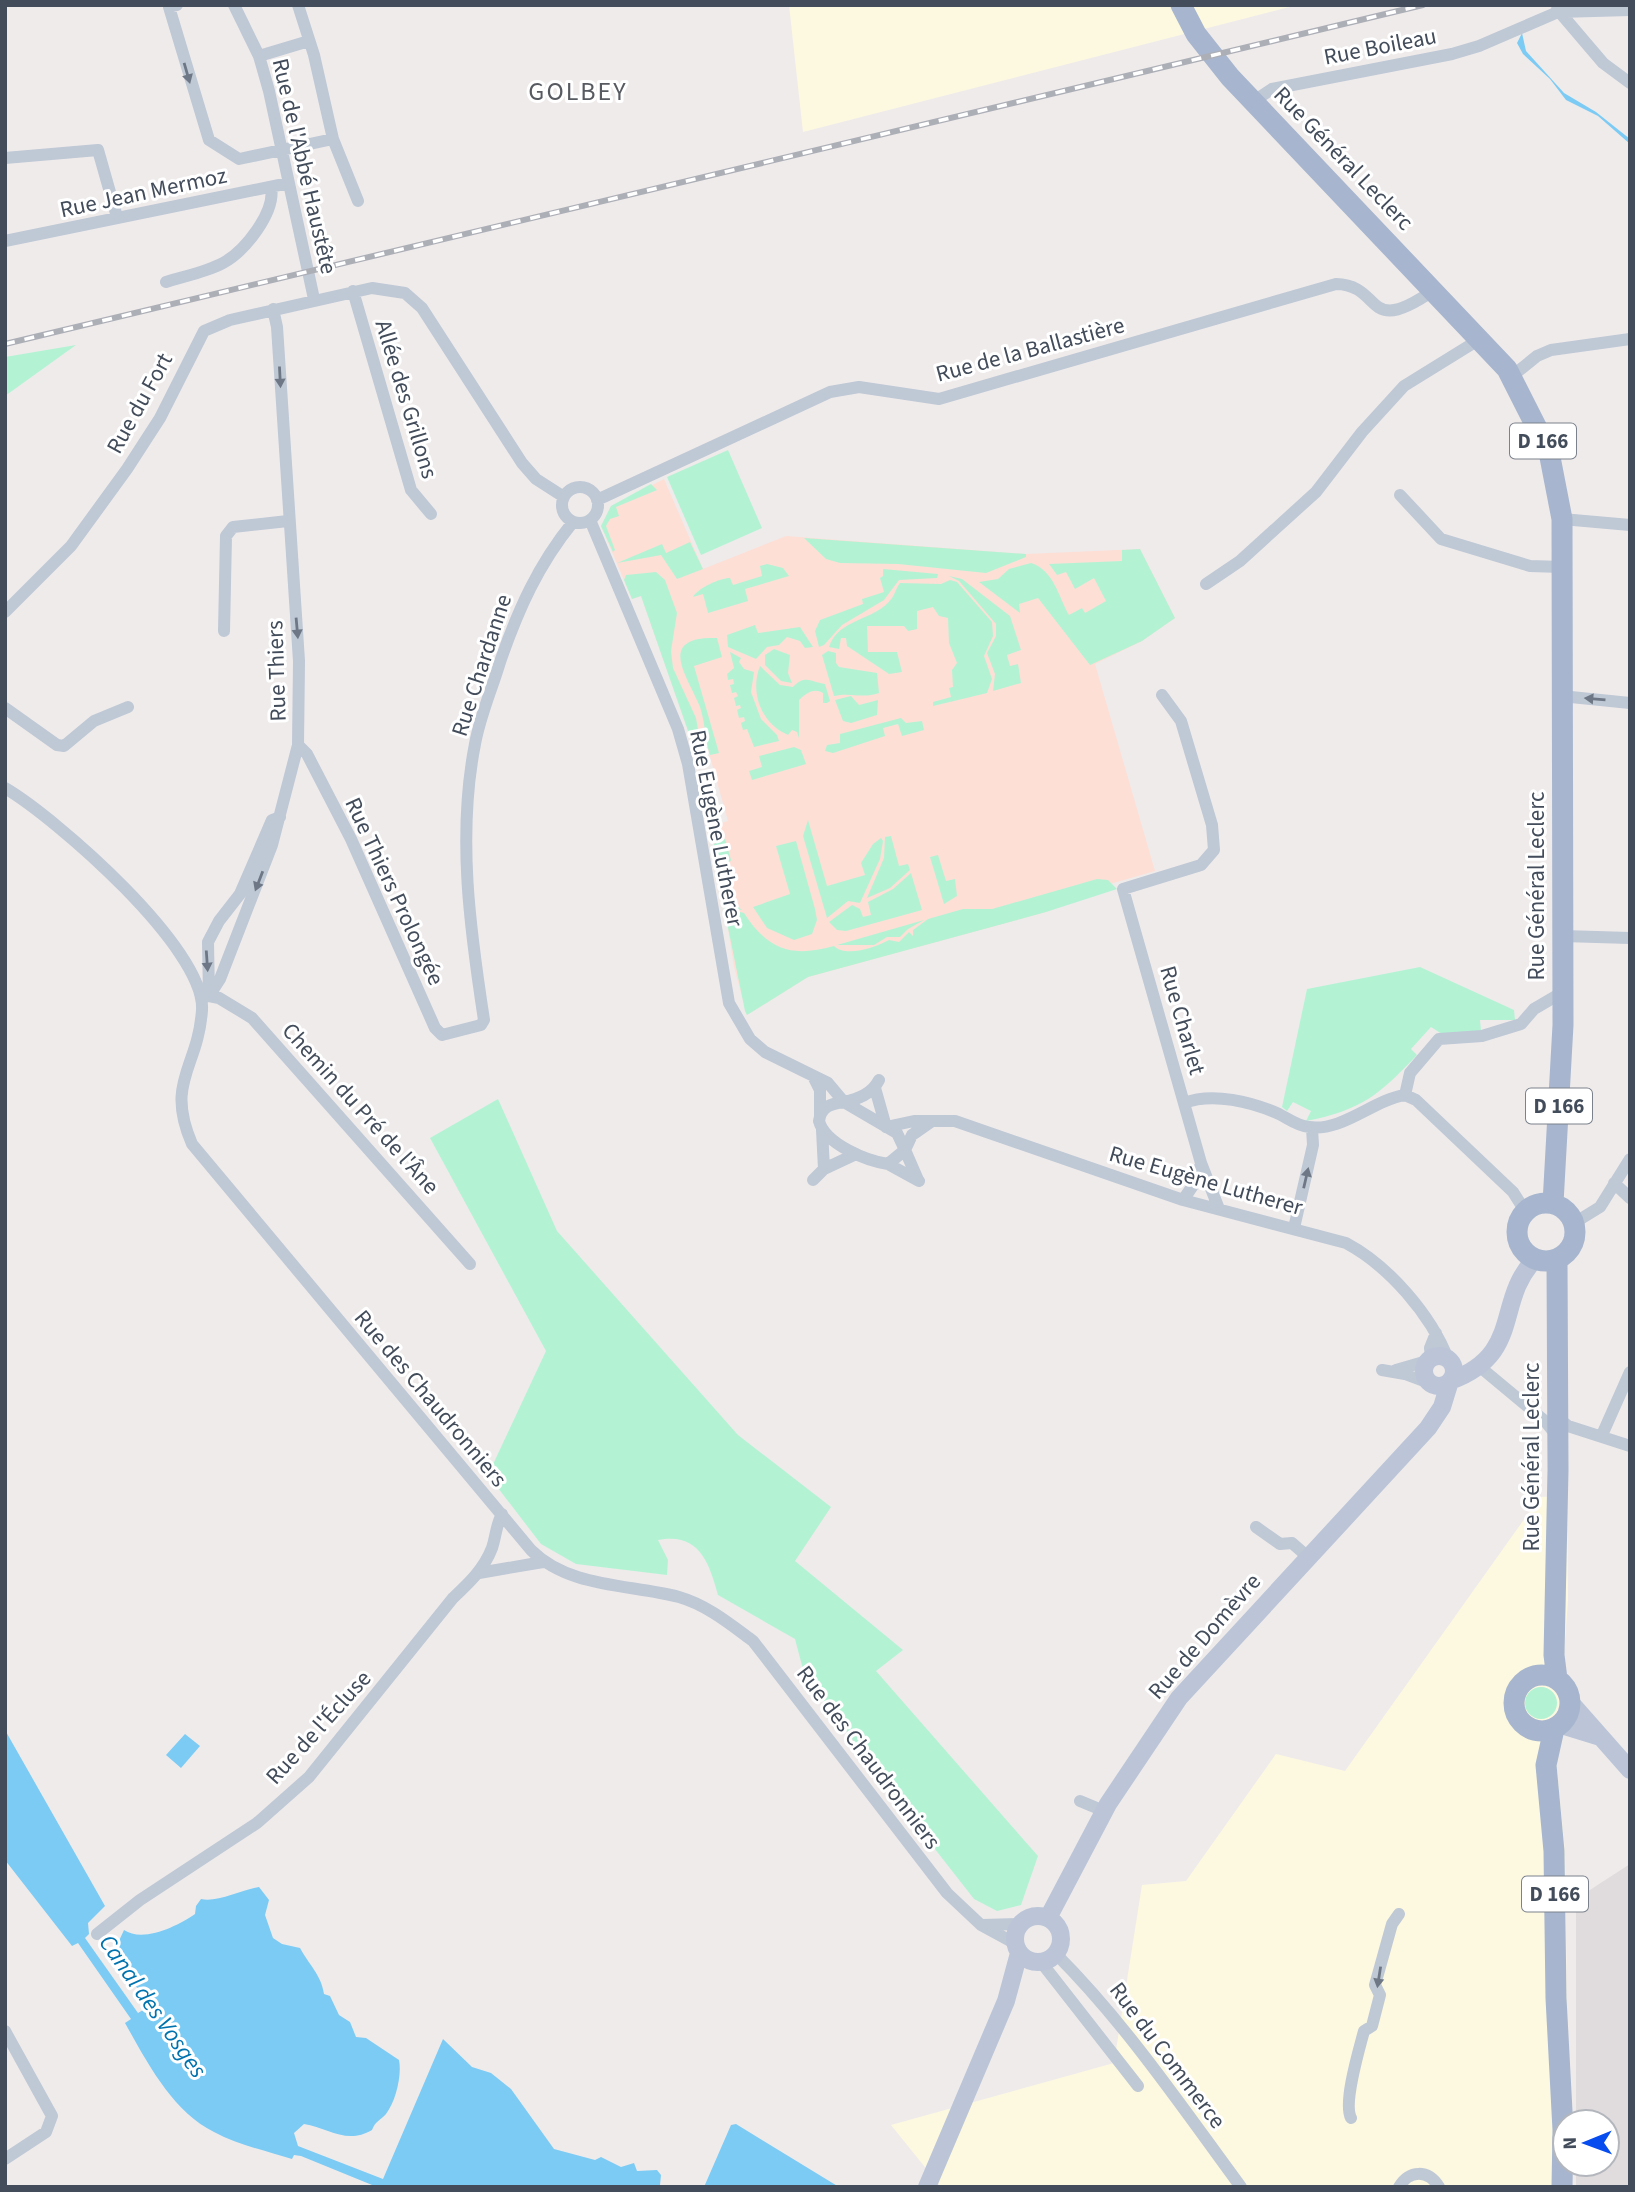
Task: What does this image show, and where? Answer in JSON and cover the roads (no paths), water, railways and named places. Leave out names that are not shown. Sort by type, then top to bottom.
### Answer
[{"type":"main road","name":"Rue Général Leclerc","points":[[1181,5],[1196,34],[1254,101],[1480,339],[1511,377],[1549,452],[1562,519],[1563,992],[1553,1203]]},
{"type":"main road","points":[[1553,1203],[1567,1210],[1574,1223],[1573,1244],[1557,1259],[1535,1259],[1521,1247],[1517,1228],[1525,1211],[1533,1205],[1553,1203]]},
{"type":"main road","name":"Rue Général Leclerc","points":[[1557,1259],[1558,1427],[1554,1655],[1557,1679]]},
{"type":"main road","name":"Rue Général Leclerc","points":[[1531,1678],[1556,1613]]},
{"type":"main road","points":[[1540,1675],[1557,1679],[1569,1693],[1569,1711],[1557,1727],[1535,1731],[1523,1724],[1515,1708],[1514,1699],[1523,1683],[1531,1678],[1540,1675]]},
{"type":"main road","name":"D 166","points":[[1523,1724],[1547,1791]]},
{"type":"main road","name":"D 166","points":[[1557,1727],[1546,1765],[1554,1851],[1556,1998],[1563,2118],[1562,2187]]},
{"type":"main road","name":"D 166","points":[[1550,2187],[1549,2129],[1556,1998]]},
{"type":"street","name":"Rue de l'Abbé Haustête","points":[[234,5],[259,56],[314,299]]},
{"type":"street","points":[[298,5],[333,139],[358,201]]},
{"type":"street","points":[[173,6],[205,136],[239,159],[333,139]]},
{"type":"street","points":[[1557,9],[1630,10]]},
{"type":"street","points":[[1557,9],[1603,63],[1630,83]]},
{"type":"street","name":"Rue Boileau","points":[[1254,101],[1272,89],[1452,54],[1515,30],[1557,9]]},
{"type":"street","points":[[259,56],[309,41]]},
{"type":"street","points":[[5,158],[98,150],[117,217]]},
{"type":"street","name":"Rue Jean Mermoz","points":[[5,241],[289,183]]},
{"type":"street","points":[[166,282],[204,271],[225,262],[239,251],[270,205],[271,187]]},
{"type":"street","name":"Rue de la Ballastière","points":[[597,500],[830,392],[859,387],[939,399],[1336,284],[1348,284],[1382,310],[1395,311],[1407,308],[1434,290]]},
{"type":"street","points":[[314,299],[372,288],[393,289],[405,293],[422,308],[522,463],[536,479],[564,497]]},
{"type":"street","name":"Allée des Grillons","points":[[353,291],[411,490],[431,514]]},
{"type":"street","name":"Rue du Fort","points":[[5,612],[71,546],[119,480],[160,418],[204,331],[230,320],[314,299]]},
{"type":"street","name":"Rue Thiers","points":[[205,997],[220,979],[280,817],[298,745],[299,661],[277,327],[273,309]]},
{"type":"street","points":[[1206,584],[1240,561],[1316,492],[1362,432],[1404,386],[1480,339]]},
{"type":"street","points":[[1511,377],[1537,356],[1551,350],[1630,339]]},
{"type":"street","points":[[584,488],[597,500],[597,511],[590,520],[573,522],[564,514],[564,497],[572,489],[584,488]]},
{"type":"street","points":[[1400,495],[1441,539],[1530,566],[1562,567]]},
{"type":"street","points":[[1562,519],[1630,525]]},
{"type":"street","name":"Rue Eugène Lutherer","points":[[590,520],[678,729],[688,764],[729,1003],[750,1039],[765,1052],[828,1083],[844,1102],[886,1127],[914,1121],[955,1121],[1183,1200],[1332,1237],[1365,1253],[1423,1311],[1441,1339],[1435,1359]]},
{"type":"street","points":[[224,631],[226,536],[233,527],[288,522]]},
{"type":"street","name":"Rue Chardanne","points":[[464,1031],[481,1026],[484,1020],[471,943],[466,843],[475,744],[524,595],[545,558],[573,522]]},
{"type":"street","name":"Rue Charlet","points":[[1162,695],[1181,721],[1212,825],[1214,850],[1201,865],[1123,889],[1202,1163],[1219,1209]]},
{"type":"street","points":[[1561,696],[1630,702]]},
{"type":"street","points":[[5,708],[57,745],[64,746],[94,721],[128,707]]},
{"type":"street","name":"Rue Thiers Prolongée","points":[[298,745],[306,754],[351,839],[435,1028],[442,1035],[464,1031]]},
{"type":"street","points":[[5,788],[129,891],[166,934],[205,997]]},
{"type":"street","name":"Rue Thiers","points":[[205,997],[208,942],[219,921],[240,894],[272,820],[280,817]]},
{"type":"street","points":[[1563,936],[1630,938]]},
{"type":"street","points":[[1405,1095],[1410,1073],[1439,1040],[1482,1036],[1521,1024],[1534,1009],[1563,992]]},
{"type":"street","name":"Chemin du Pré de l'Âne","points":[[205,997],[226,1002],[252,1018],[470,1264]]},
{"type":"street","name":"Rue des Chaudronniers","points":[[205,997],[198,1035],[180,1091],[184,1124],[192,1144],[542,1562],[577,1578],[681,1598],[719,1615],[753,1641],[947,1893],[981,1925],[1017,1949]]},
{"type":"street","points":[[813,1076],[820,1090],[824,1170]]},
{"type":"street","points":[[820,1116],[825,1107],[858,1098],[877,1084],[886,1127],[903,1140],[919,1182],[888,1164],[856,1154],[822,1130]]},
{"type":"street","points":[[1184,1102],[1225,1100],[1254,1103],[1311,1128],[1347,1119],[1380,1101],[1405,1095],[1416,1100],[1513,1192],[1525,1211]]},
{"type":"street","points":[[888,1164],[905,1150],[912,1135],[932,1121]]},
{"type":"street","points":[[1294,1228],[1313,1145],[1311,1128]]},
{"type":"street","points":[[813,1180],[824,1170],[856,1154]]},
{"type":"street","points":[[1574,1223],[1600,1207],[1630,1159]]},
{"type":"street","points":[[1183,1200],[1196,1181],[1202,1163]]},
{"type":"street","points":[[1614,1183],[1630,1198]]},
{"type":"street","points":[[1535,1259],[1520,1282],[1504,1335],[1481,1364],[1440,1386],[1387,1371],[1435,1359],[1481,1364],[1545,1422],[1602,1435],[1630,1446]]},
{"type":"street","points":[[1435,1359],[1454,1371],[1450,1381]]},
{"type":"street","points":[[1435,1359],[1423,1373],[1429,1383],[1437,1415]]},
{"type":"street","points":[[1602,1435],[1630,1372]]},
{"type":"street","name":"Rue de Domèvre","points":[[1048,1918],[1104,1811],[1179,1698],[1428,1428],[1437,1415],[1450,1381]]},
{"type":"street","name":"Rue de l'Écluse","points":[[97,1934],[141,1900],[257,1823],[309,1777],[453,1598],[479,1573],[492,1546],[496,1525],[502,1514]]},
{"type":"street","points":[[1256,1527],[1280,1544],[1292,1543],[1308,1557]]},
{"type":"street","points":[[479,1573],[542,1562]]},
{"type":"street","points":[[1570,1702],[1630,1770]]},
{"type":"street","points":[[1557,1727],[1600,1737]]},
{"type":"street","points":[[1080,1801],[1104,1811]]},
{"type":"street","points":[[1351,2118],[1348,2111],[1352,2077],[1364,2031],[1372,2026],[1377,2011],[1380,1995],[1375,1985],[1392,1924],[1399,1914]]},
{"type":"street","points":[[981,1925],[1020,1924],[1033,1916],[1048,1918],[1057,1924],[1061,1936],[1044,1960],[1006,2001]]},
{"type":"street","points":[[927,2187],[1006,2001],[1020,1924]]},
{"type":"street","points":[[1017,1949],[1044,1960],[1138,2086]]},
{"type":"street","name":"Rue du Commerce","points":[[1044,1960],[1105,2006],[1241,2187]]},
{"type":"street","points":[[5,2031],[52,2116],[46,2132],[5,2159]]},
{"type":"street","points":[[1399,2187],[1405,2178],[1417,2173],[1430,2176],[1438,2187]]},
{"type":"water","points":[[1522,33],[1526,51],[1564,93],[1596,112],[1630,139],[1630,144],[1598,116],[1566,100],[1550,79],[1523,54],[1517,43]]},
{"type":"water","name":"Canal des Vosges","points":[[5,1730],[105,1906],[88,1923],[89,1934],[85,1938],[138,2013],[148,2007],[150,2000],[124,1975],[112,1956],[124,1930],[141,1935],[160,1931],[195,1914],[201,1899],[221,1898],[259,1887],[269,1900],[265,1915],[273,1938],[282,1944],[300,1948],[317,1975],[324,1994],[330,1996],[339,2015],[350,2022],[356,2037],[366,2038],[399,2060],[399,2080],[393,2102],[372,2130],[346,2136],[304,2124],[294,2133],[298,2146],[383,2179],[443,2039],[472,2067],[491,2073],[511,2089],[554,2149],[595,2160],[601,2157],[621,2167],[634,2163],[637,2171],[657,2170],[661,2175],[660,2185],[377,2187],[301,2156],[294,2155],[292,2159],[223,2137],[199,2123],[185,2112],[162,2084],[125,2023],[131,2019],[78,1943],[72,1946],[5,1860]]},
{"type":"water","points":[[185,1734],[200,1746],[181,1768],[166,1755]]},
{"type":"water","points":[[736,2124],[839,2187],[704,2187],[731,2125]]},
{"type":"railway","points":[[5,344],[1423,5]]},
{"type":"district","name":"GOLBEY","points":[[578,91]]}]
